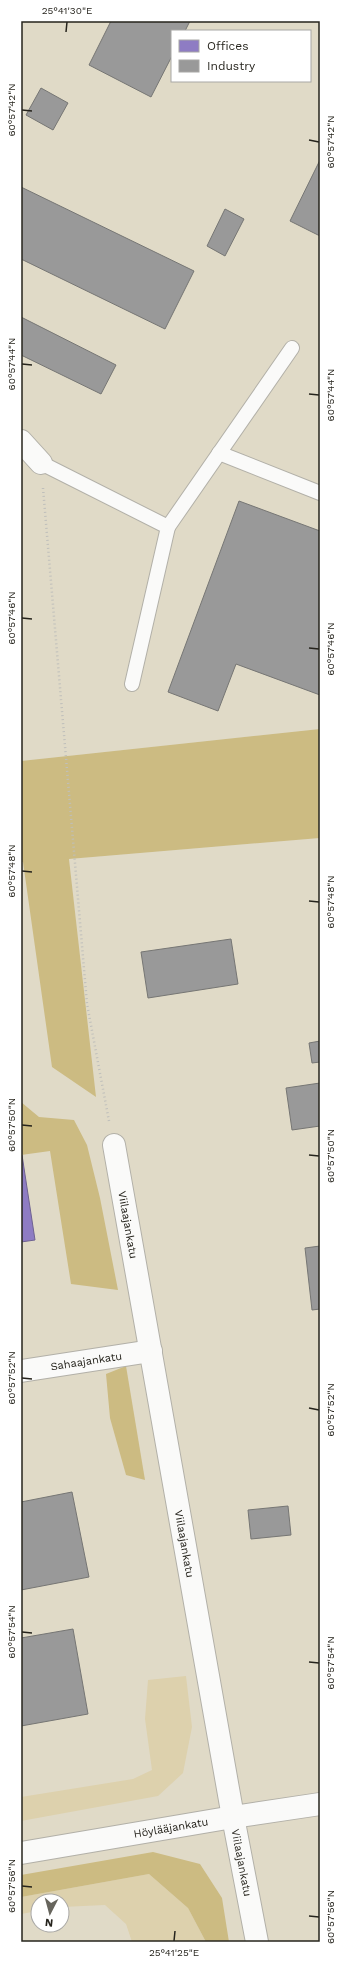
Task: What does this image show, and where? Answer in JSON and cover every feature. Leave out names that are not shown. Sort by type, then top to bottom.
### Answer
[{"type":"street","points":[[21,441],[41,463]]},
{"type":"street","name":"Viilaajankatu","points":[[114,1145],[232,1816],[257,1942]]},
{"type":"street","name":"Sahaajankatu","points":[[21,1371],[151,1351]]},
{"type":"street","name":"Höylääjankatu","points":[[21,1853],[232,1816],[320,1804]]},
{"type":"lane","points":[[132,684],[168,527],[292,348]]},
{"type":"lane","points":[[219,453],[320,494]]},
{"type":"lane","points":[[41,463],[168,527]]},
{"type":"path","points":[[41,463],[86,1004],[114,1145]]},
{"type":"shaded area","points":[[21,21],[320,21],[320,729],[21,761]]},
{"type":"shaded area","points":[[320,729],[320,838],[69,859],[96,1097],[52,1067],[23,862],[21,862],[21,761]]},
{"type":"shaded area","points":[[320,838],[320,1942],[21,1942],[21,862],[23,862],[95,1097],[69,859]]},
{"type":"shaded area","points":[[21,1102],[39,1117],[74,1120],[87,1145],[100,1198],[118,1290],[71,1284],[50,1151],[21,1155]]},
{"type":"shaded area","points":[[126,1366],[145,1480],[126,1475],[110,1418],[106,1374]]},
{"type":"shaded area","points":[[186,1676],[192,1727],[183,1773],[158,1796],[21,1821],[21,1797],[133,1779],[152,1770],[145,1719],[148,1680]]},
{"type":"shaded area","points":[[153,1852],[200,1864],[222,1898],[229,1942],[206,1942],[188,1908],[149,1874],[43,1893],[30,1893],[30,1895],[21,1897],[21,1875]]},
{"type":"shaded area","points":[[149,1874],[188,1908],[206,1942],[132,1942],[126,1924],[105,1905],[70,1907],[70,1893],[43,1893]]},
{"type":"shaded area","points":[[30,1895],[30,1912],[21,1914],[21,1897]]},
{"type":"building: Offices","points":[[21,1155],[35,1240],[21,1242]]},
{"type":"building: Industry","points":[[111,21],[190,21],[186,30],[171,30],[171,58],[151,97],[89,65]]},
{"type":"building: Industry","points":[[41,88],[68,103],[53,130],[26,115]]},
{"type":"building: Industry","points":[[320,160],[320,236],[290,221]]},
{"type":"building: Industry","points":[[21,187],[194,271],[165,329],[21,259]]},
{"type":"building: Industry","points":[[225,209],[244,219],[225,256],[207,246]]},
{"type":"building: Industry","points":[[21,317],[116,365],[101,394],[21,355]]},
{"type":"building: Industry","points":[[239,501],[320,531],[320,695],[236,664],[218,711],[168,692]]},
{"type":"building: Industry","points":[[231,939],[238,984],[148,998],[141,952]]},
{"type":"building: Industry","points":[[320,1041],[320,1062],[312,1063],[309,1043]]},
{"type":"building: Industry","points":[[320,1083],[320,1126],[292,1130],[286,1088]]},
{"type":"building: Industry","points":[[320,1246],[320,1309],[312,1310],[305,1248]]},
{"type":"building: Industry","points":[[72,1492],[89,1577],[21,1590],[21,1502]]},
{"type":"building: Industry","points":[[288,1506],[291,1535],[251,1539],[248,1510]]},
{"type":"building: Industry","points":[[73,1629],[88,1714],[21,1726],[21,1638]]}]
